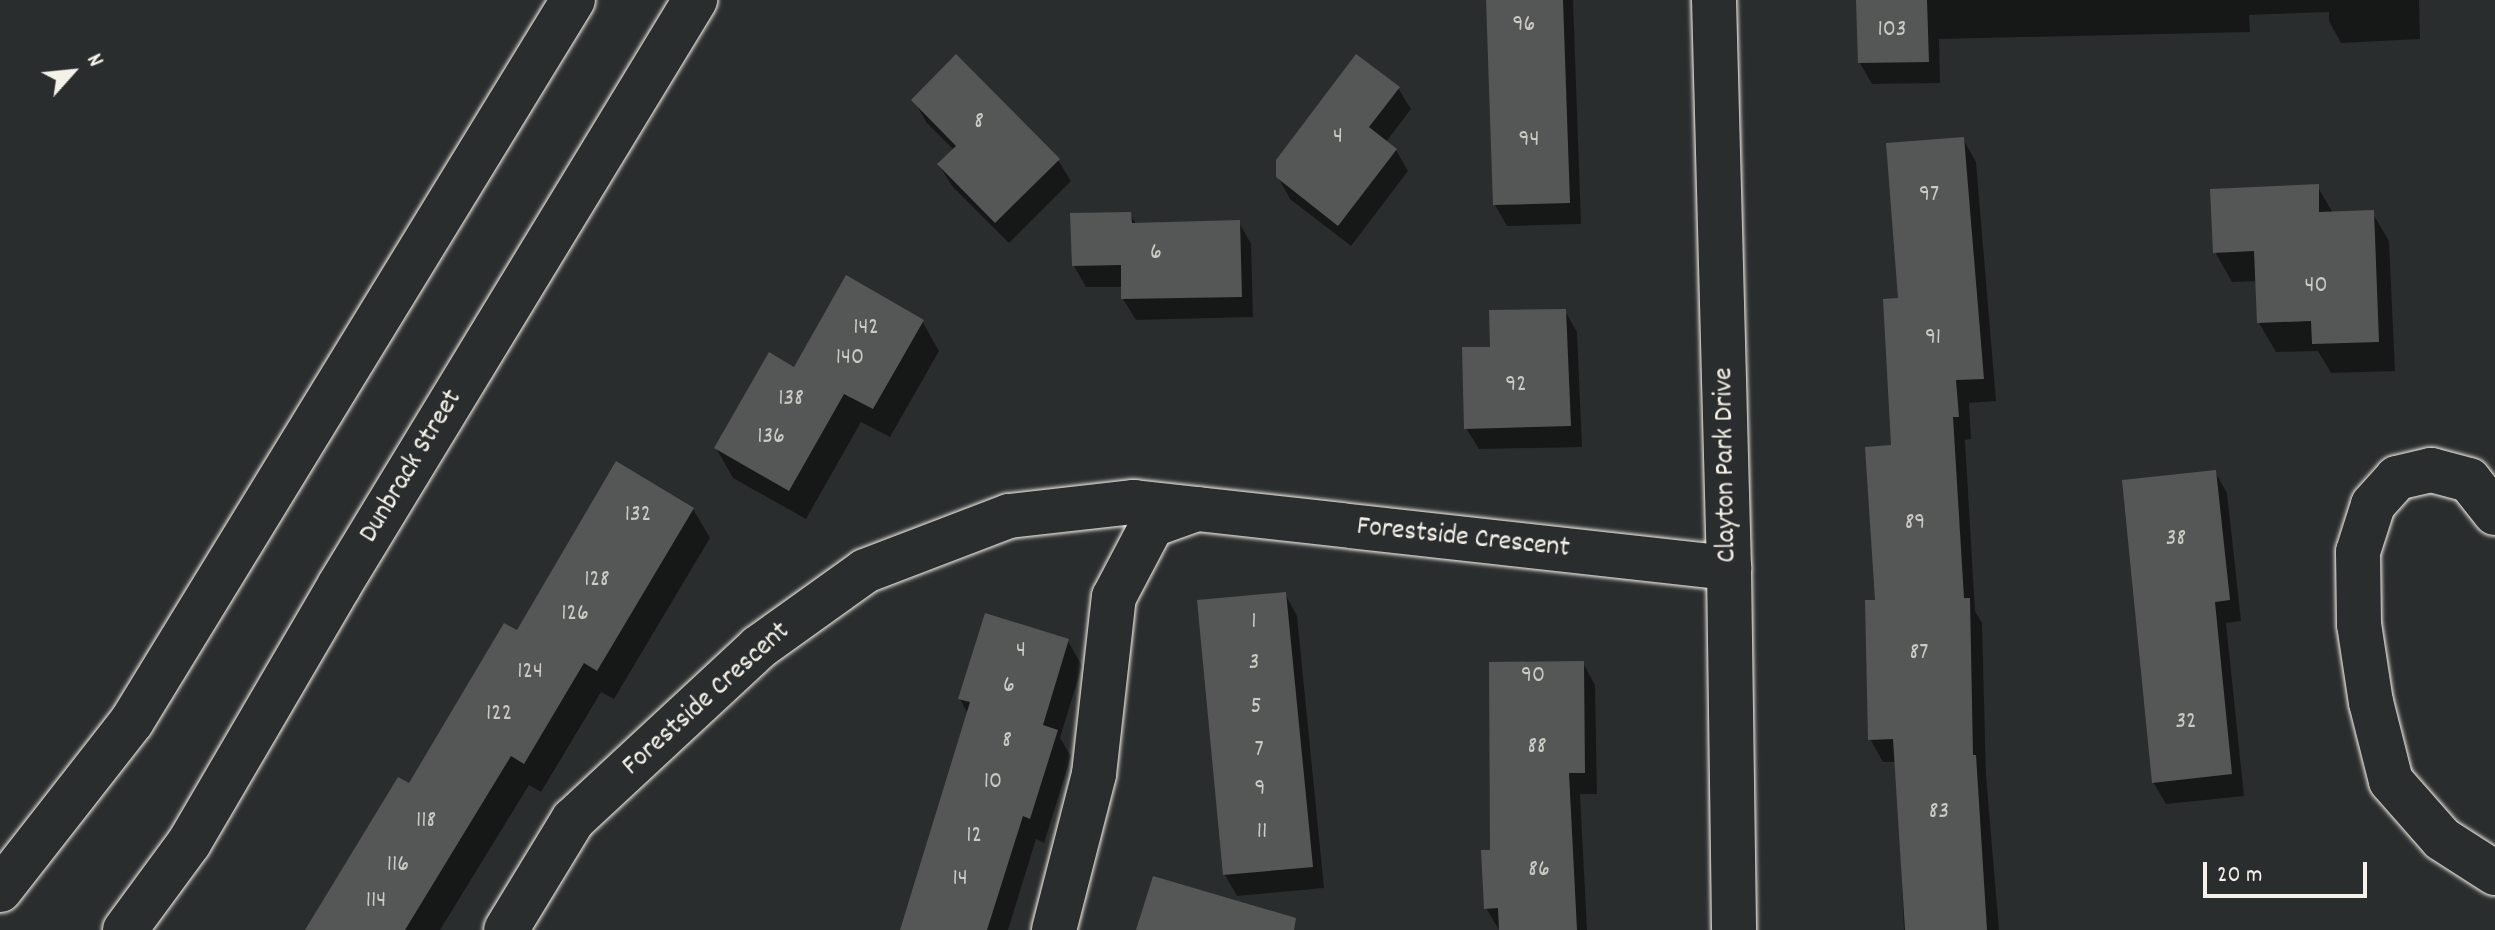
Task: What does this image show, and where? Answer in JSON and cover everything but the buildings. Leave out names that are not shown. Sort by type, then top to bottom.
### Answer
[{"type":"street","points":[[0,890],[132,721],[573,0]]},
{"type":"street","name":"Dunbrack Street","points":[[125,930],[189,843],[339,586],[695,0]]},
{"type":"street","name":"Clayton Park Drive","points":[[1714,0],[1729,568],[1734,930]]},
{"type":"street","points":[[2495,513],[2469,480],[2431,470],[2397,478],[2373,505],[2358,552],[2359,624],[2371,702],[2391,781],[2442,839],[2495,873]]},
{"type":"street","name":"Forestside Crescent","points":[[506,930],[573,820],[759,647],[865,571],[1009,516],[1134,502],[1729,568]]},
{"type":"street","name":"Forestside Crescent","points":[[1054,930],[1094,774],[1114,597],[1152,525],[1197,509]]}]
